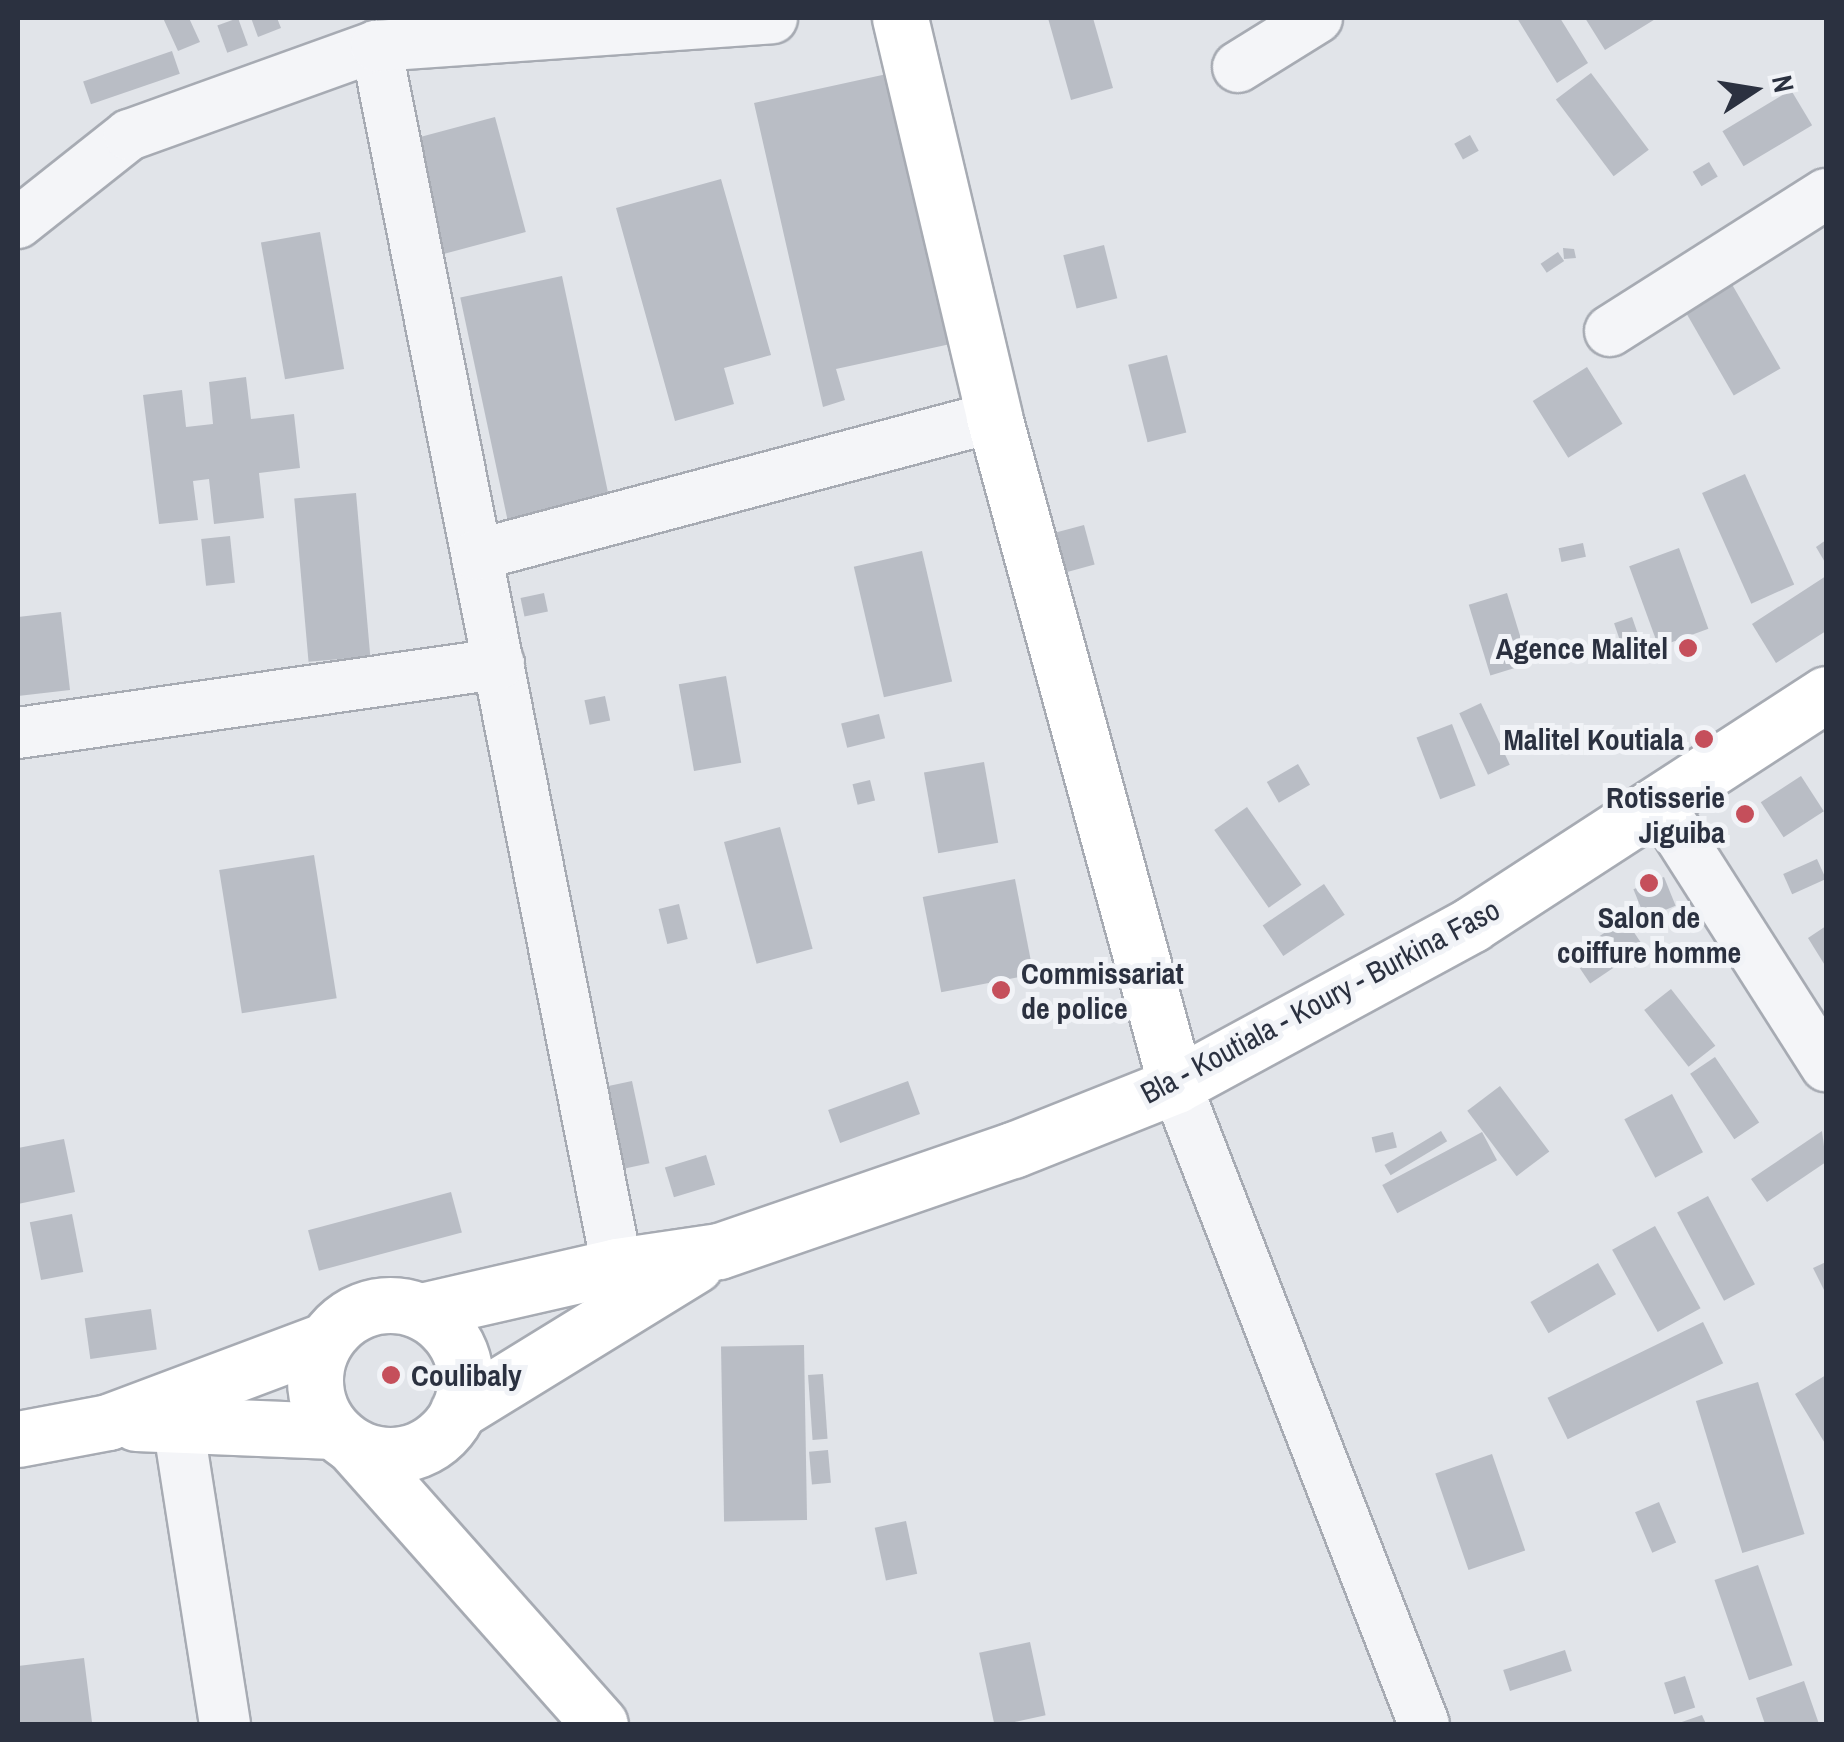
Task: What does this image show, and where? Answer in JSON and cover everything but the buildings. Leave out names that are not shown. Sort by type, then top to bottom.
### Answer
[{"type":"main road","points":[[900,18],[994,417],[1176,1084]]},
{"type":"main road","name":"Bla - Koutiala - Koury - Burkina Faso","points":[[719,1251],[1013,1150],[1176,1084],[1472,924],[1826,694]]},
{"type":"main road","points":[[18,1439],[108,1422],[324,1341],[352,1314],[376,1305],[421,1311],[617,1266],[719,1251]]},
{"type":"main road","points":[[108,1422],[178,1424],[344,1439],[402,1454],[719,1251]]},
{"type":"main road","points":[[421,1311],[456,1343],[464,1368],[451,1422],[450,1550]]},
{"type":"main road","points":[[324,1341],[315,1392],[344,1439],[450,1550],[584,1715]]},
{"type":"street","points":[[18,223],[129,135],[376,46],[772,18]]},
{"type":"street","points":[[1238,68],[1317,18]]},
{"type":"street","points":[[376,46],[617,1266]]},
{"type":"street","points":[[1610,331],[1826,194]]},
{"type":"street","points":[[477,555],[994,417]]},
{"type":"street","points":[[18,733],[499,664]]},
{"type":"street","points":[[1659,804],[1826,1066]]},
{"type":"street","points":[[1176,1084],[1424,1724]]},
{"type":"street","points":[[178,1424],[225,1724]]},
{"type":"place","name":"Agence Malitel","points":[[1688,648]]},
{"type":"place","name":"Malitel Koutiala","points":[[1704,739]]},
{"type":"place","name":"Rotisserie Jiguiba","points":[[1745,814]]},
{"type":"place","name":"Salon de coiffure homme","points":[[1649,883]]},
{"type":"place","name":"Commissariat de police","points":[[1001,990]]},
{"type":"place","name":"Coulibaly","points":[[391,1375]]}]
